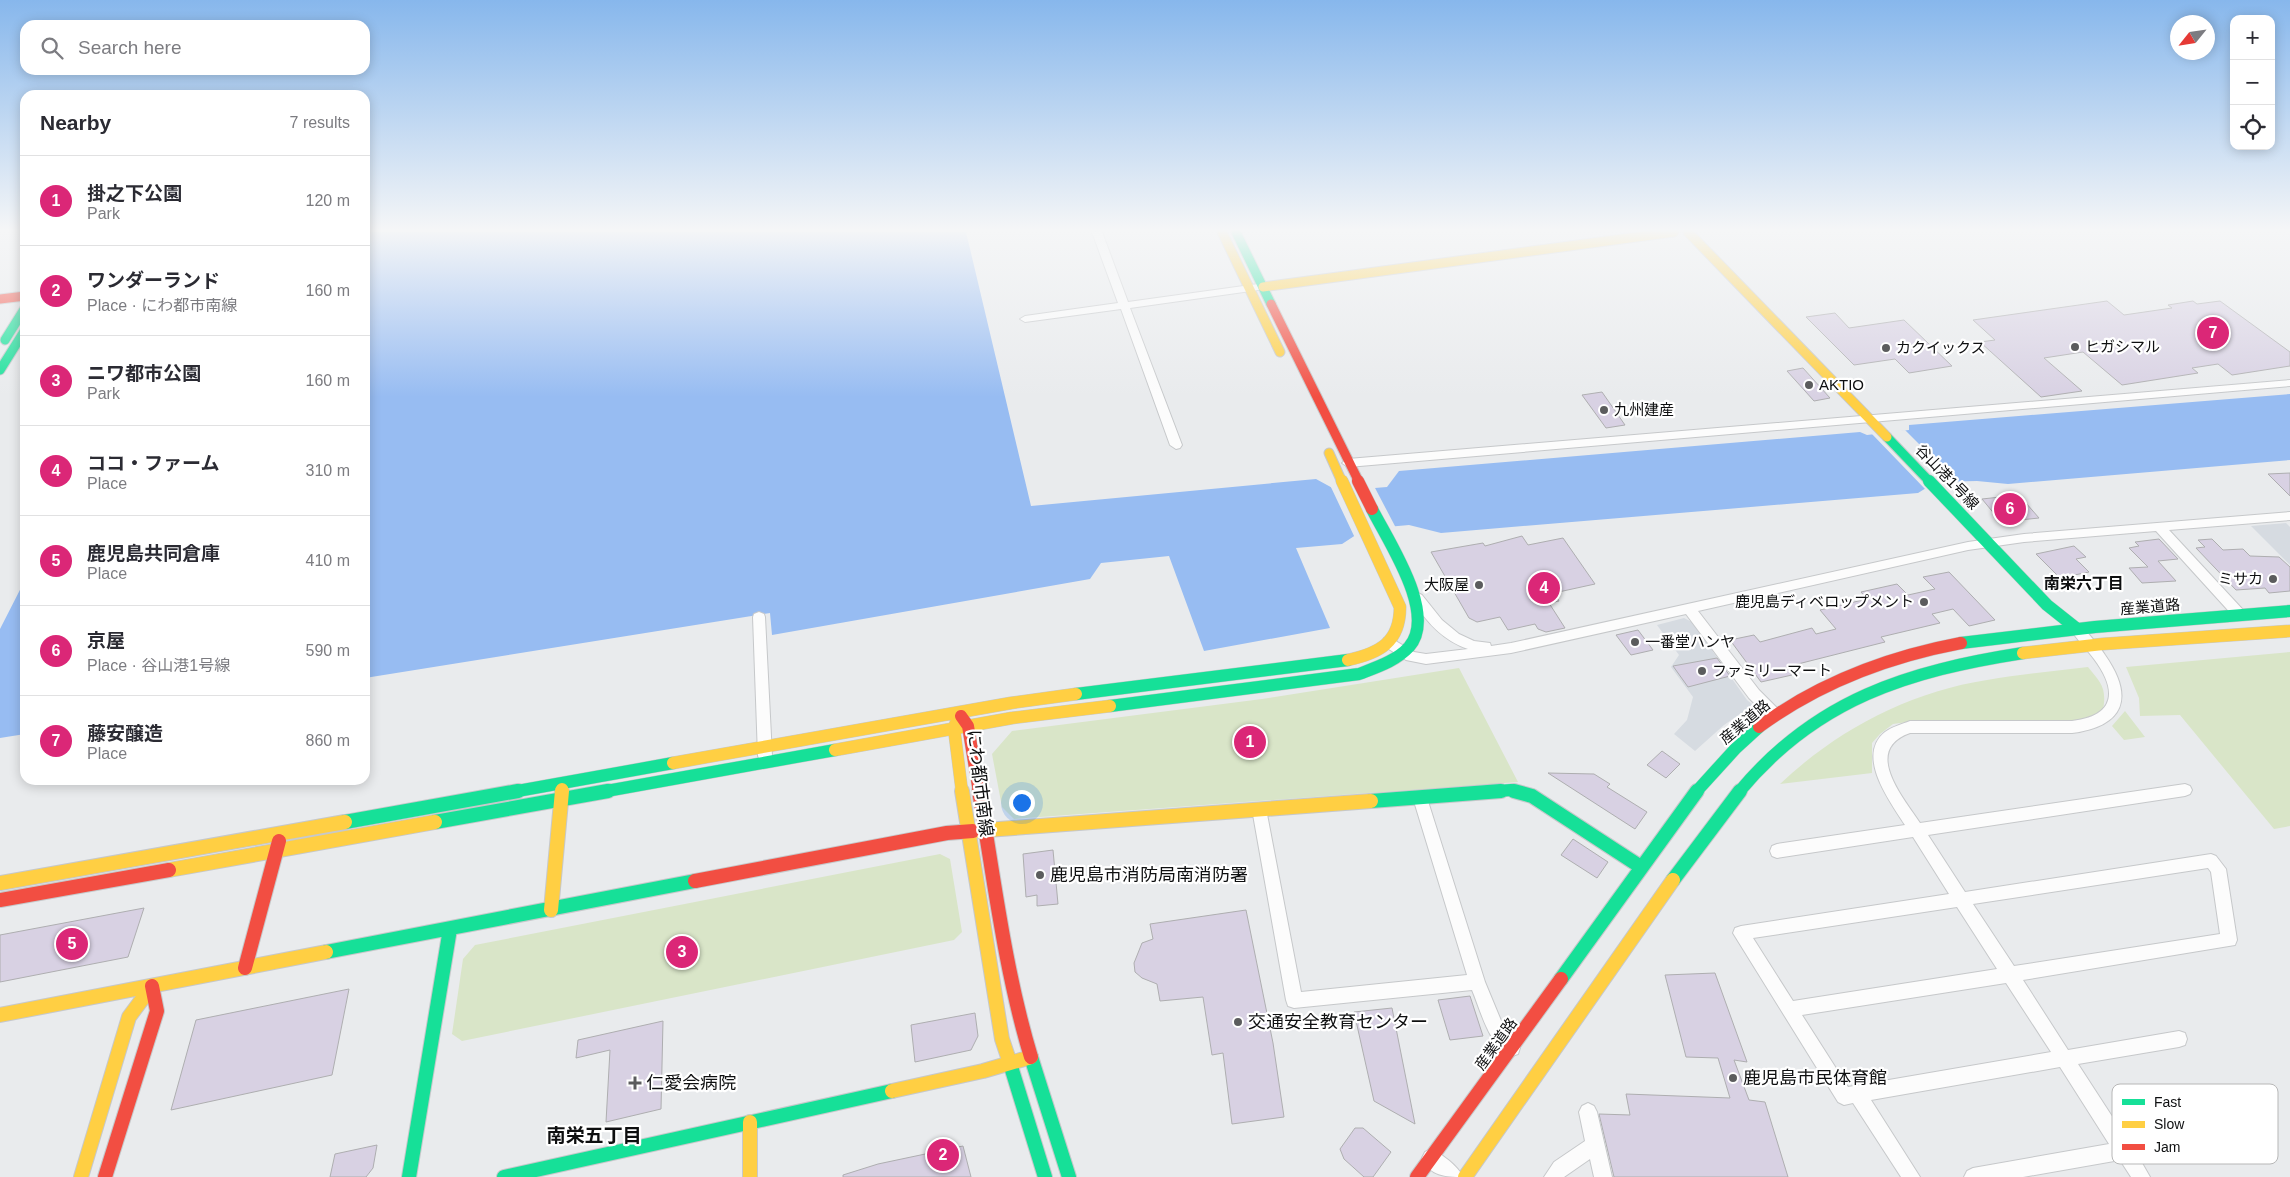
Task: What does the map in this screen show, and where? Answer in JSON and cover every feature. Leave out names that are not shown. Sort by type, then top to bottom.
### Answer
[{"type":"street","points":[[1117,287],[1176,445]]},
{"type":"street","points":[[1025,319],[1263,287],[1348,463],[1424,609],[1454,637],[1472,647],[1511,648]]},
{"type":"street","name":"谷山港1号線","points":[[1741,287],[1938,490],[1995,542]]},
{"type":"street","name":"谷山港1号線","points":[[1755,287],[1953,489],[2047,605],[2076,628]]},
{"type":"street","points":[[1249,288],[1286,365]]},
{"type":"street","points":[[0,299],[20,297]]},
{"type":"street","points":[[0,348],[20,316]]},
{"type":"street","points":[[0,370],[20,338]]},
{"type":"street","points":[[1348,463],[2290,383]]},
{"type":"street","points":[[0,883],[1011,703],[1256,670],[1350,660],[1379,651],[1397,632],[1401,620],[1400,607],[1324,444]]},
{"type":"street","points":[[1389,642],[1411,656],[1426,660],[1511,648],[1968,546],[2159,526],[2290,516]]},
{"type":"street","points":[[2159,526],[2240,615]]},
{"type":"street","points":[[0,900],[1012,718],[1359,674],[1384,666],[1404,652],[1418,632],[1418,613],[1414,591]]},
{"type":"street","points":[[1689,609],[1754,694],[1775,715]]},
{"type":"street","name":"産業道路","points":[[1417,1177],[1700,787],[1724,760],[1775,715],[1835,680],[1894,658],[1944,646],[2076,628],[2290,611]]},
{"type":"street","points":[[759,617],[765,761]]},
{"type":"street","points":[[2076,628],[2104,664],[2111,679],[2114,692],[2113,711],[2101,722],[2072,727],[1924,726],[1901,729],[1891,734],[1884,741],[1879,754],[1881,770],[1889,788],[1962,898],[2112,1133]]},
{"type":"street","points":[[1465,1177],[1631,937],[1705,835],[1778,750],[1802,730],[1858,698],[1918,675],[1965,663],[2090,646],[2290,631]]},
{"type":"street","name":"にわ都市南線","points":[[959,713],[968,726],[1003,932],[1024,1034],[1069,1177]]},
{"type":"street","name":"にわ都市南線","points":[[959,713],[954,728],[968,831],[1002,1039],[1045,1177]]},
{"type":"street","points":[[551,910],[562,782]]},
{"type":"street","points":[[0,1015],[947,833],[968,831],[1511,790],[1532,796],[1641,867]]},
{"type":"street","points":[[1777,850],[1916,828],[2185,790]]},
{"type":"street","points":[[1420,798],[1477,982],[1496,1029],[1512,1048]]},
{"type":"street","points":[[1259,809],[1294,1000],[1477,982]]},
{"type":"street","points":[[245,968],[281,833]]},
{"type":"street","points":[[1790,1009],[2229,940],[2218,869],[2211,861],[1742,933],[1844,1096],[2179,1039]]},
{"type":"street","points":[[409,1177],[450,929]]},
{"type":"street","points":[[82,1177],[129,1016],[152,986]]},
{"type":"street","points":[[106,1177],[157,1011],[152,986]]},
{"type":"street","points":[[504,1177],[983,1071],[1031,1057]]},
{"type":"street","points":[[1856,1093],[1911,1177]]},
{"type":"street","points":[[1588,1112],[1603,1177]]},
{"type":"street","points":[[750,1122],[750,1177]]},
{"type":"street","points":[[1553,1177],[1560,1168],[1596,1145]]},
{"type":"street","points":[[1973,1177],[2112,1152]]},
{"type":"street","points":[[1431,1158],[1454,1177]]},
{"type":"street","points":[[2132,1164],[2141,1177]]},
{"type":"shaded area","points":[[2286,523],[2290,527],[2290,565],[2251,526]]},
{"type":"shaded area","points":[[1684,618],[1692,622],[1747,700],[1753,705],[1724,725],[1695,751],[1674,734],[1687,720],[1693,697],[1671,667],[1679,655],[1657,625]]},
{"type":"green space","points":[[2290,652],[2290,826],[2274,829],[2180,715],[2140,716],[2139,698],[2126,667]]},
{"type":"green space","points":[[2088,667],[2102,686],[2104,702],[2103,710],[2088,718],[2069,721],[1922,720],[1893,724],[1872,743],[1872,773],[1780,784],[1825,747],[1876,716],[1902,704],[1958,686],[1987,680]]},
{"type":"green space","points":[[1459,668],[1518,782],[1014,819],[1002,807],[992,754],[1012,731],[1262,699]]},
{"type":"green space","points":[[2125,711],[2145,737],[2124,740],[2112,726]]},
{"type":"green space","points":[[940,854],[950,859],[962,932],[954,940],[462,1041],[452,1034],[463,959],[475,945]]},
{"type":"water","points":[[370,287],[979,287],[1031,506],[1316,479],[1338,491],[1387,487],[1399,471],[1860,432],[1867,435],[1909,430],[1909,425],[2290,394],[2290,460],[2008,484],[1977,481],[1936,482],[1918,493],[1441,533],[1409,525],[1365,529],[1342,544],[1296,548],[1330,628],[1204,651],[1169,556],[1101,563],[1090,579],[772,635],[770,613],[370,677]]},
{"type":"water","points":[[20,590],[20,735],[0,738],[0,629]]},
{"type":"pier","points":[[1905,430],[1959,484],[1937,484],[1926,490],[1871,433]]},
{"type":"pier","points":[[1329,483],[1339,489],[1374,486],[1396,528],[1365,531],[1355,538]]},
{"type":"building","name":"ヒガシマル","points":[[2107,301],[2124,315],[2172,308],[2168,305],[2193,301],[2197,304],[2220,301],[2290,352],[2290,366],[2232,375],[2218,364],[2192,368],[2198,373],[2122,385],[2083,352],[2044,358],[2082,391],[2041,397],[1980,342],[1995,340],[1973,320]]},
{"type":"building","name":"カクイックス","points":[[1835,313],[1849,328],[1904,320],[1952,366],[1909,373],[1895,359],[1854,365],[1806,317]]},
{"type":"building","name":"AKTIO","points":[[1803,368],[1830,398],[1814,401],[1787,371]]},
{"type":"building","name":"九州建産","points":[[1602,392],[1625,425],[1606,428],[1582,395]]},
{"type":"building","points":[[2290,473],[2290,496],[2268,474]]},
{"type":"building","points":[[2019,495],[2039,518],[2001,522],[1982,499]]},
{"type":"building","points":[[1522,536],[1528,545],[1563,538],[1595,584],[1554,593],[1559,601],[1549,603],[1565,628],[1546,632],[1538,629],[1535,624],[1508,630],[1500,617],[1477,622],[1469,618],[1431,552],[1483,543],[1485,546]]},
{"type":"building","points":[[2159,539],[2178,559],[2158,561],[2176,581],[2142,583],[2129,568],[2148,567],[2129,548],[2139,546],[2135,542]]},
{"type":"building","points":[[2212,539],[2223,550],[2243,549],[2250,556],[2279,557],[2290,567],[2290,591],[2269,593],[2265,588],[2236,590],[2196,548],[2205,547],[2198,540]]},
{"type":"building","points":[[2074,546],[2086,557],[2076,559],[2089,572],[2060,578],[2036,554]]},
{"type":"building","points":[[1949,572],[1995,620],[1969,626],[1953,609],[1932,614],[1940,623],[1881,637],[1885,642],[1786,667],[1792,675],[1761,682],[1730,640],[1754,635],[1760,642],[1812,628],[1816,634],[1836,629],[1820,610],[1867,599],[1861,592],[1897,584],[1908,595],[1935,589],[1923,577]]},
{"type":"building","name":"一番堂ハンヤ","points":[[1638,630],[1653,650],[1631,655],[1616,635]]},
{"type":"building","name":"ファミリーマート","points":[[1717,658],[1730,676],[1688,687],[1673,666]]},
{"type":"building","points":[[1662,751],[1680,764],[1666,778],[1647,765]]},
{"type":"building","points":[[1548,773],[1594,774],[1610,784],[1607,787],[1647,812],[1635,829]]},
{"type":"building","points":[[1573,839],[1608,862],[1597,878],[1561,855]]},
{"type":"building","name":"鹿児島市消防局南消防署","points":[[1053,850],[1058,904],[1037,906],[1037,895],[1026,897],[1023,854]]},
{"type":"building","points":[[144,908],[128,957],[0,982],[0,935]]},
{"type":"building","name":"交通安全教育センター","points":[[1246,910],[1273,1043],[1284,1117],[1232,1124],[1223,1053],[1212,1055],[1203,997],[1160,1001],[1157,984],[1142,978],[1135,972],[1134,963],[1142,943],[1153,939],[1150,924]]},
{"type":"building","name":"鹿児島市民体育館","points":[[1715,973],[1747,1062],[1734,1060],[1749,1100],[1765,1102],[1788,1177],[1614,1177],[1599,1114],[1630,1115],[1626,1094],[1730,1098],[1718,1058],[1686,1057],[1665,975]]},
{"type":"building","points":[[349,989],[332,1075],[171,1110],[196,1020]]},
{"type":"building","points":[[1470,996],[1483,1036],[1450,1040],[1438,1000]]},
{"type":"building","points":[[1392,1008],[1415,1124],[1374,1101],[1354,1012]]},
{"type":"building","points":[[975,1013],[978,1036],[971,1050],[915,1062],[911,1025]]},
{"type":"building","name":"仁愛会病院","points":[[663,1021],[661,1109],[606,1122],[610,1050],[576,1058],[578,1040]]},
{"type":"building","points":[[1355,1128],[1363,1128],[1391,1152],[1373,1177],[1364,1177],[1344,1159],[1340,1149]]},
{"type":"building","points":[[377,1145],[373,1168],[366,1177],[330,1177],[335,1154]]},
{"type":"building","points":[[963,1146],[971,1177],[843,1177],[843,1175],[878,1164]]},
{"type":"traffic: fast","points":[[1263,287],[1271,304]]},
{"type":"traffic: fast","points":[[5,340],[20,316]]},
{"type":"traffic: fast","points":[[0,370],[20,338]]},
{"type":"traffic: fast","points":[[1887,437],[2047,605],[2076,628]]},
{"type":"traffic: fast","points":[[1110,706],[1359,674],[1382,666],[1398,656],[1410,646],[1417,634],[1419,620],[1410,585],[1372,509]]},
{"type":"traffic: fast","points":[[1961,643],[2095,627],[2290,611]]},
{"type":"traffic: fast","points":[[1673,880],[1742,787],[1792,738],[1817,720],[1844,704],[1902,680],[1962,664],[2023,653]]},
{"type":"traffic: fast","points":[[1076,694],[1348,660]]},
{"type":"traffic: fast","points":[[1561,979],[1700,787],[1736,748],[1759,727]]},
{"type":"traffic: fast","points":[[435,822],[835,750]]},
{"type":"traffic: fast","points":[[345,822],[673,763]]},
{"type":"traffic: fast","points":[[1371,801],[1511,790],[1532,796],[1641,867]]},
{"type":"traffic: fast","points":[[326,952],[695,881]]},
{"type":"traffic: fast","points":[[409,1177],[450,929]]},
{"type":"traffic: fast","points":[[1008,1057],[1045,1177]]},
{"type":"traffic: fast","points":[[1031,1057],[1069,1177]]},
{"type":"traffic: fast","points":[[504,1177],[892,1091]]},
{"type":"traffic: slow","points":[[1249,287],[1280,352]]},
{"type":"traffic: slow","points":[[1741,287],[1887,437]]},
{"type":"traffic: slow","points":[[1329,453],[1400,607],[1400,619],[1393,637],[1378,650],[1348,660]]},
{"type":"traffic: slow","points":[[2023,653],[2103,644],[2290,631]]},
{"type":"traffic: slow","points":[[673,763],[1011,703],[1076,694]]},
{"type":"traffic: slow","points":[[835,750],[1012,718],[1110,706]]},
{"type":"traffic: slow","points":[[958,717],[954,728],[958,765],[1002,1039],[1008,1057]]},
{"type":"traffic: slow","points":[[551,910],[562,789]]},
{"type":"traffic: slow","points":[[973,831],[1371,801]]},
{"type":"traffic: slow","points":[[0,883],[345,822]]},
{"type":"traffic: slow","points":[[169,870],[435,822]]},
{"type":"traffic: slow","points":[[1465,1177],[1673,880]]},
{"type":"traffic: slow","points":[[0,1015],[326,952]]},
{"type":"traffic: slow","points":[[81,1177],[129,1017],[152,986]]},
{"type":"traffic: slow","points":[[892,1091],[983,1071],[1031,1057]]},
{"type":"traffic: slow","points":[[750,1122],[750,1177]]},
{"type":"traffic: jam","points":[[0,299],[20,297]]},
{"type":"traffic: jam","points":[[1271,304],[1372,509]]},
{"type":"traffic: jam","points":[[1759,727],[1804,696],[1854,672],[1907,654],[1961,643]]},
{"type":"traffic: jam","points":[[961,716],[968,726],[1003,932],[1024,1034],[1031,1057]]},
{"type":"traffic: jam","points":[[695,881],[947,833],[973,831]]},
{"type":"traffic: jam","points":[[245,968],[279,841]]},
{"type":"traffic: jam","points":[[0,900],[169,870]]},
{"type":"traffic: jam","points":[[1417,1177],[1561,979]]},
{"type":"traffic: jam","points":[[105,1177],[157,1011],[152,986]]},
{"type":"place","name":"藤安醸造","points":[[2213,333]]},
{"type":"place","name":"ヒガシマル","points":[[2075,347]]},
{"type":"place","name":"カクイックス","points":[[1886,348]]},
{"type":"place","name":"AKTIO","points":[[1809,385]]},
{"type":"place","name":"九州建産","points":[[1604,410]]},
{"type":"place","name":"京屋","points":[[2010,509]]},
{"type":"place","name":"ミサカ","points":[[2273,579]]},
{"type":"place","name":"大阪屋","points":[[1479,585]]},
{"type":"place","name":"ココ・ファーム","points":[[1544,588]]},
{"type":"place","name":"鹿児島ディベロップメント","points":[[1924,602]]},
{"type":"place","name":"一番堂ハンヤ","points":[[1635,642]]},
{"type":"place","name":"ファミリーマート","points":[[1702,671]]},
{"type":"place","name":"掛之下公園","points":[[1250,742]]},
{"type":"place","name":"鹿児島市消防局南消防署","points":[[1040,875]]},
{"type":"place","name":"鹿児島共同倉庫","points":[[72,944]]},
{"type":"place","name":"ニワ都市公園","points":[[682,952]]},
{"type":"place","name":"交通安全教育センター","points":[[1238,1022]]},
{"type":"place","name":"鹿児島市民体育館","points":[[1733,1078]]},
{"type":"place","name":"仁愛会病院","points":[[635,1083]]},
{"type":"place","name":"ワンダーランド","points":[[943,1155]]},
{"type":"district","name":"南栄六丁目","points":[[2084,583]]},
{"type":"district","name":"南栄五丁目","points":[[594,1135]]}]
